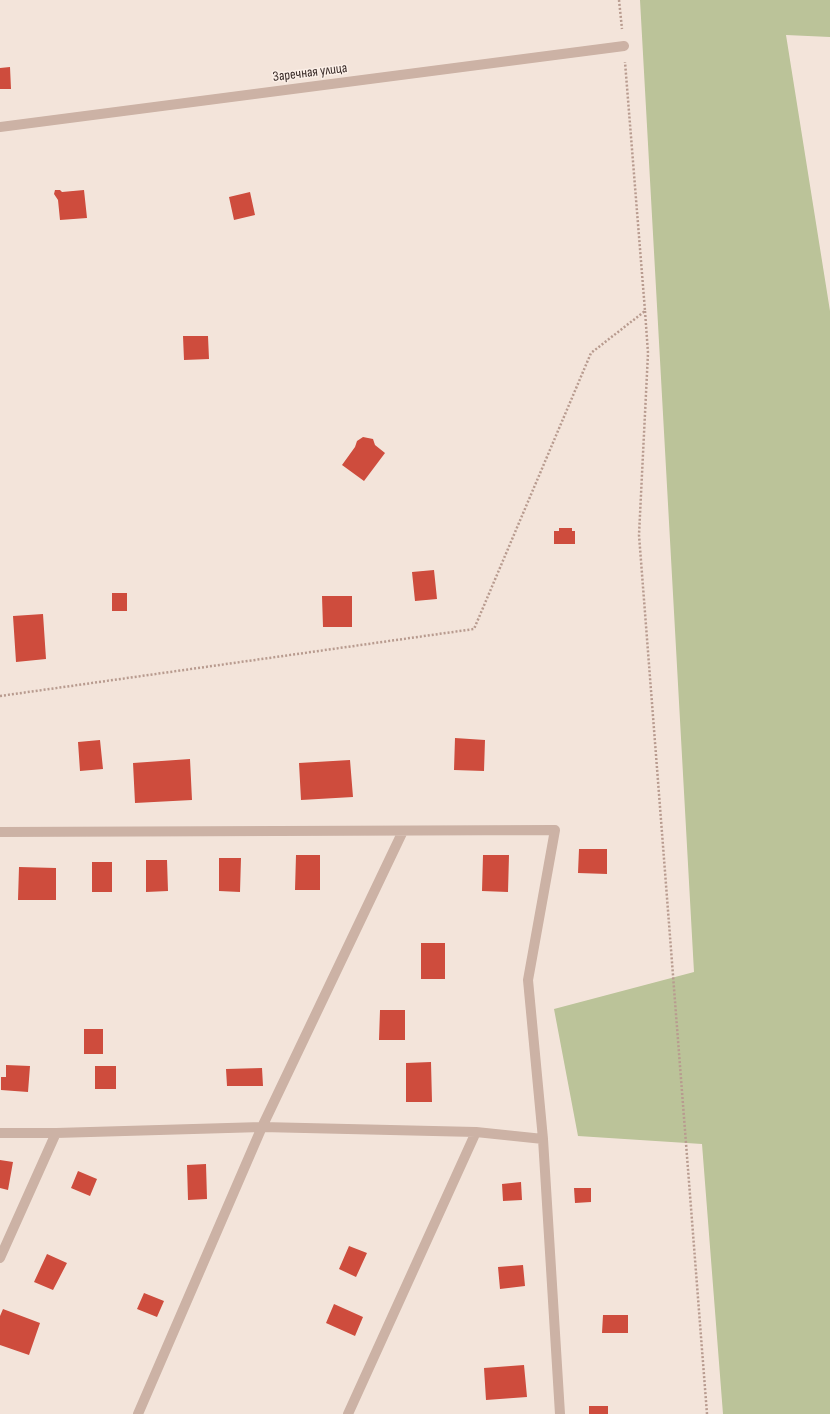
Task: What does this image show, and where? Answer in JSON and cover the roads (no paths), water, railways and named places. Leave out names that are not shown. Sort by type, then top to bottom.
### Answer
[{"type":"lane","name":"Заречная улица","points":[[0,127],[624,46]]},
{"type":"lane","points":[[0,832],[555,830],[528,980],[543,1139],[560,1414]]},
{"type":"lane","points":[[138,1414],[262,1127],[403,831]]},
{"type":"lane","points":[[0,1133],[56,1133],[262,1127],[476,1132],[543,1139]]},
{"type":"lane","points":[[348,1414],[476,1132]]},
{"type":"lane","points":[[0,1258],[56,1133]]}]
